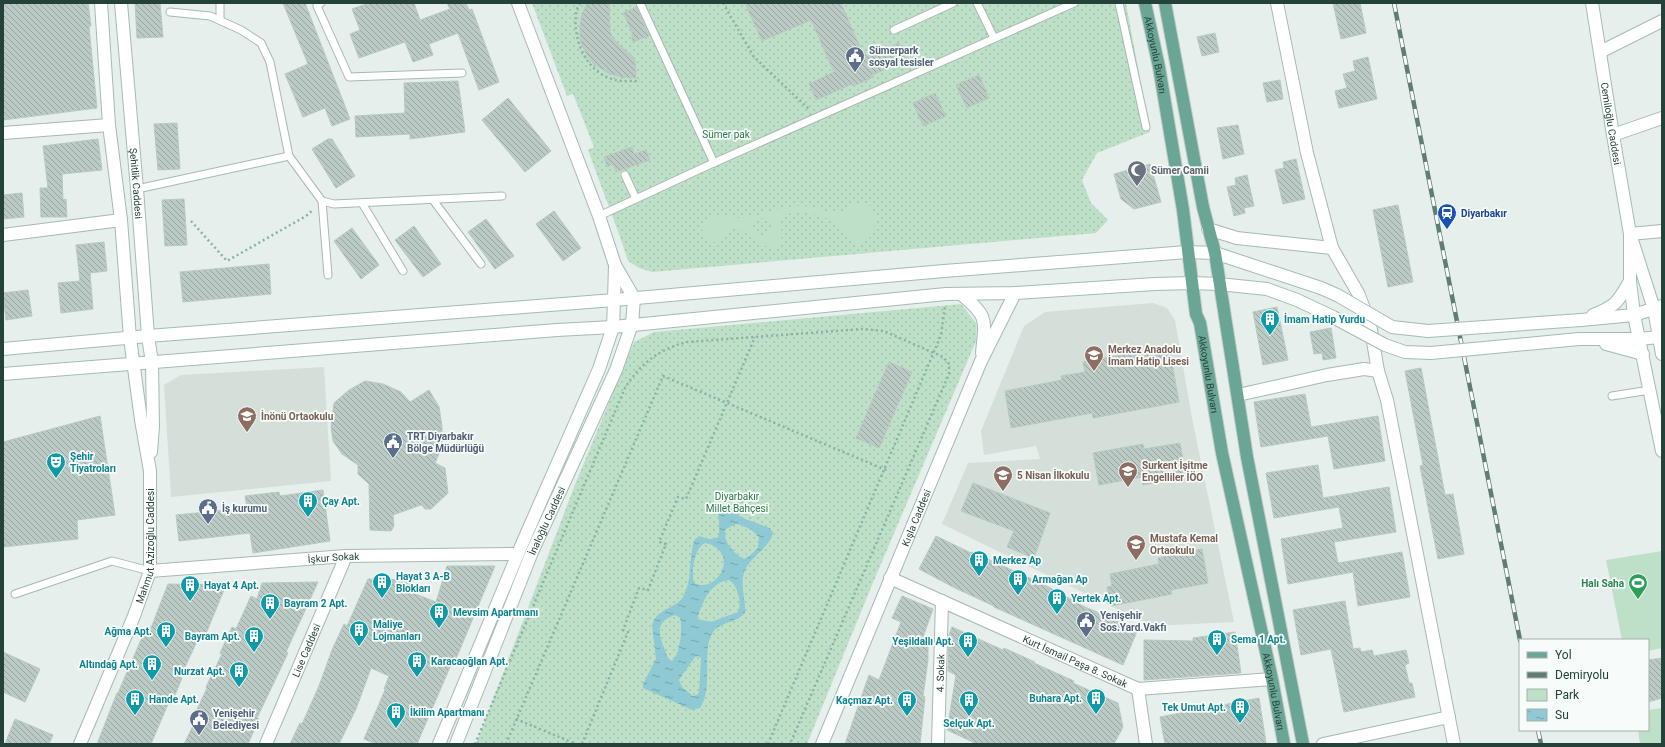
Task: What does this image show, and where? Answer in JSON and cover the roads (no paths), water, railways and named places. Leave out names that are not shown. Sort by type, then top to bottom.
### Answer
[{"type":"main road","name":"Akkoyunlu Bulvarı","points":[[1145,3],[1159,67],[1183,210],[1192,283],[1222,453],[1272,679],[1284,744]]},
{"type":"main road","name":"Akkoyunlu Bulvarı","points":[[1165,3],[1201,199],[1215,253],[1247,457],[1303,744]]},
{"type":"street","name":"Şehitlik Caddesi","points":[[101,3],[110,125],[121,220],[130,338]]},
{"type":"street","name":"Şehitlik Caddesi","points":[[121,3],[148,336],[152,363],[153,426],[150,471]]},
{"type":"street","points":[[518,3],[599,216],[615,265],[634,298]]},
{"type":"street","points":[[1277,3],[1308,153],[1332,248],[1358,293],[1367,317],[1378,371],[1387,400],[1454,744]]},
{"type":"street","name":"Cemiloğlu Caddesi","points":[[1593,6],[1630,234]]},
{"type":"street","points":[[1600,52],[1662,21]]},
{"type":"street","points":[[1613,135],[1662,118]]},
{"type":"street","points":[[3,133],[110,125]]},
{"type":"street","points":[[3,235],[121,220]]},
{"type":"street","points":[[1208,228],[1237,238],[1332,248]]},
{"type":"street","points":[[1630,234],[1662,231]]},
{"type":"street","points":[[1630,234],[1630,281],[1634,315],[1662,452]]},
{"type":"street","points":[[1630,234],[1658,307],[1662,354]]},
{"type":"street","points":[[3,349],[1187,252],[1215,253],[1321,288],[1337,295],[1392,328],[1428,331],[1581,320],[1634,315],[1658,307]]},
{"type":"street","name":"İnaloğlu Caddesi","points":[[440,744],[518,554],[599,369],[613,327],[615,265]]},
{"type":"street","points":[[1581,320],[1612,307],[1618,301],[1630,281]]},
{"type":"street","points":[[3,374],[549,330],[613,327],[946,294],[1015,293],[1192,283],[1267,289],[1297,300],[1333,317],[1385,345],[1405,352],[1431,353],[1579,339],[1639,339],[1660,336]]},
{"type":"street","name":"Kışla Caddesi","points":[[822,744],[981,361],[1015,293]]},
{"type":"street","points":[[961,294],[978,308],[985,323],[981,361]]},
{"type":"street","name":"İnaloğlu Caddesi","points":[[456,744],[532,552],[616,370],[632,324],[634,298]]},
{"type":"street","name":"Mahmut Azizoğlu Caddesi","points":[[80,744],[134,616],[150,571],[150,471],[141,420],[130,338]]},
{"type":"street","points":[[1579,339],[1614,345],[1643,354]]},
{"type":"street","points":[[1238,395],[1327,375],[1364,369],[1378,371]]},
{"type":"street","name":"İşkur Sokak","points":[[150,571],[346,556],[518,554]]},
{"type":"street","name":"Lise Caddesi","points":[[266,744],[346,556]]},
{"type":"street","name":"Kurt İsmail Paşa 8. Sokak","points":[[890,578],[1138,689],[1272,679]]},
{"type":"street","name":"4. Sokak","points":[[938,744],[942,601]]},
{"type":"street","points":[[1138,689],[1146,744]]},
{"type":"street","points":[[1323,744],[1449,717]]},
{"type":"lane","points":[[220,3],[220,20]]},
{"type":"lane","points":[[321,3],[317,6],[349,77],[462,73]]},
{"type":"lane","points":[[640,3],[714,163]]},
{"type":"lane","points":[[894,30],[953,3]]},
{"type":"lane","points":[[977,3],[994,38]]},
{"type":"lane","points":[[599,216],[714,163],[1074,3]]},
{"type":"lane","points":[[1119,3],[1146,127]]},
{"type":"lane","points":[[170,12],[210,16],[241,30],[261,43],[270,62],[289,156],[322,201],[328,274]]},
{"type":"lane","points":[[137,189],[289,156]]},
{"type":"lane","points":[[626,175],[636,199]]},
{"type":"lane","points":[[322,201],[334,204],[502,196]]},
{"type":"lane","points":[[433,200],[481,264]]},
{"type":"lane","points":[[362,203],[403,271]]},
{"type":"lane","points":[[1612,396],[1650,390]]},
{"type":"lane","points":[[16,594],[112,561],[150,571]]},
{"type":"water","points":[[721,503],[727,504],[740,516],[770,528],[773,533],[771,539],[750,562],[744,573],[743,582],[745,613],[737,619],[720,626],[713,632],[708,648],[707,679],[704,700],[700,708],[692,710],[643,688],[643,684],[656,659],[652,625],[654,620],[661,612],[680,601],[683,597],[688,583],[695,539],[699,536],[710,539],[718,537],[719,506]],"holes":[[[736,524],[749,529],[759,538],[758,548],[748,557],[744,559],[740,557],[727,542],[725,537],[726,529]],[[705,543],[716,548],[722,554],[724,562],[722,570],[717,578],[711,583],[703,585],[694,583],[693,579],[694,561],[701,546]],[[729,580],[735,586],[740,604],[738,612],[711,622],[697,619],[704,600],[708,594],[716,585]],[[675,615],[680,618],[681,622],[679,647],[675,658],[672,661],[668,658],[661,639],[660,628],[667,618]],[[698,656],[701,658],[699,692],[697,695],[693,696],[682,687],[679,680],[695,657]]]},
{"type":"railway","points":[[1394,3],[1520,639]]},
{"type":"railway","points":[[1538,731],[1541,744]]},
{"type":"place","name":"Sümerpark sosyal tesisler","points":[[855,73]]},
{"type":"place","name":"Sümer Camii","points":[[1137,187]]},
{"type":"place","name":"Diyarbakır","points":[[1447,230]]},
{"type":"place","name":"İmam Hatip Yurdu","points":[[1270,336]]},
{"type":"place","name":"Merkez Anadolu İmam Hatip Lisesi","points":[[1094,372]]},
{"type":"place","name":"İnönü Ortaokulu","points":[[247,433]]},
{"type":"place","name":"TRT Diyarbakır Bölge Müdürlüğü","points":[[393,459]]},
{"type":"place","name":"Şehir Tiyatroları","points":[[56,479]]},
{"type":"place","name":"Surkent İşitme Engelliler İÖO","points":[[1128,488]]},
{"type":"place","name":"5 Nisan İlkokulu","points":[[1003,492]]},
{"type":"place","name":"Çay Apt.","points":[[308,518]]},
{"type":"place","name":"İş kurumu","points":[[208,525]]},
{"type":"place","name":"Mustafa Kemal Ortaokulu","points":[[1136,561]]},
{"type":"place","name":"Merkez Ap","points":[[979,577]]},
{"type":"place","name":"Armağan Ap","points":[[1018,596]]},
{"type":"place","name":"Hayat 3 A-B Blokları","points":[[382,599]]},
{"type":"place","name":"Halı Saha","points":[[1638,600]]},
{"type":"place","name":"Hayat 4 Apt.","points":[[190,602]]},
{"type":"place","name":"Yertek Apt.","points":[[1057,615]]},
{"type":"place","name":"Bayram 2 Apt.","points":[[270,620]]},
{"type":"place","name":"Mevsim Apartmanı","points":[[439,629]]},
{"type":"place","name":"Yenişehir Sos.Yard.Vakfı","points":[[1086,638]]},
{"type":"place","name":"Maliye Lojmanları","points":[[359,647]]},
{"type":"place","name":"Ağma Apt.","points":[[166,648]]},
{"type":"place","name":"Bayram Apt.","points":[[254,653]]},
{"type":"place","name":"Sema 1 Apt.","points":[[1217,656]]},
{"type":"place","name":"Yeşildallı Apt.","points":[[968,658]]},
{"type":"place","name":"Karacaoğlan Apt.","points":[[417,678]]},
{"type":"place","name":"Altındağ Apt.","points":[[152,681]]},
{"type":"place","name":"Nurzat Apt.","points":[[239,688]]},
{"type":"place","name":"Buhara Apt.","points":[[1096,715]]},
{"type":"place","name":"Hande Apt.","points":[[135,716]]},
{"type":"place","name":"Kaçmaz Apt.","points":[[907,717]]},
{"type":"place","name":"Selçuk Apt.","points":[[969,717]]},
{"type":"place","name":"Tek Umut Apt.","points":[[1240,724]]},
{"type":"place","name":"İkilim Apartmanı","points":[[396,729]]},
{"type":"place","name":"Yenişehir Belediyesi","points":[[199,736]]},
{"type":"park label","name":"Sümer pak","points":[[726,134]]},
{"type":"park label","name":"Diyarbakır Millet Bahçesi","points":[[737,502]]}]
